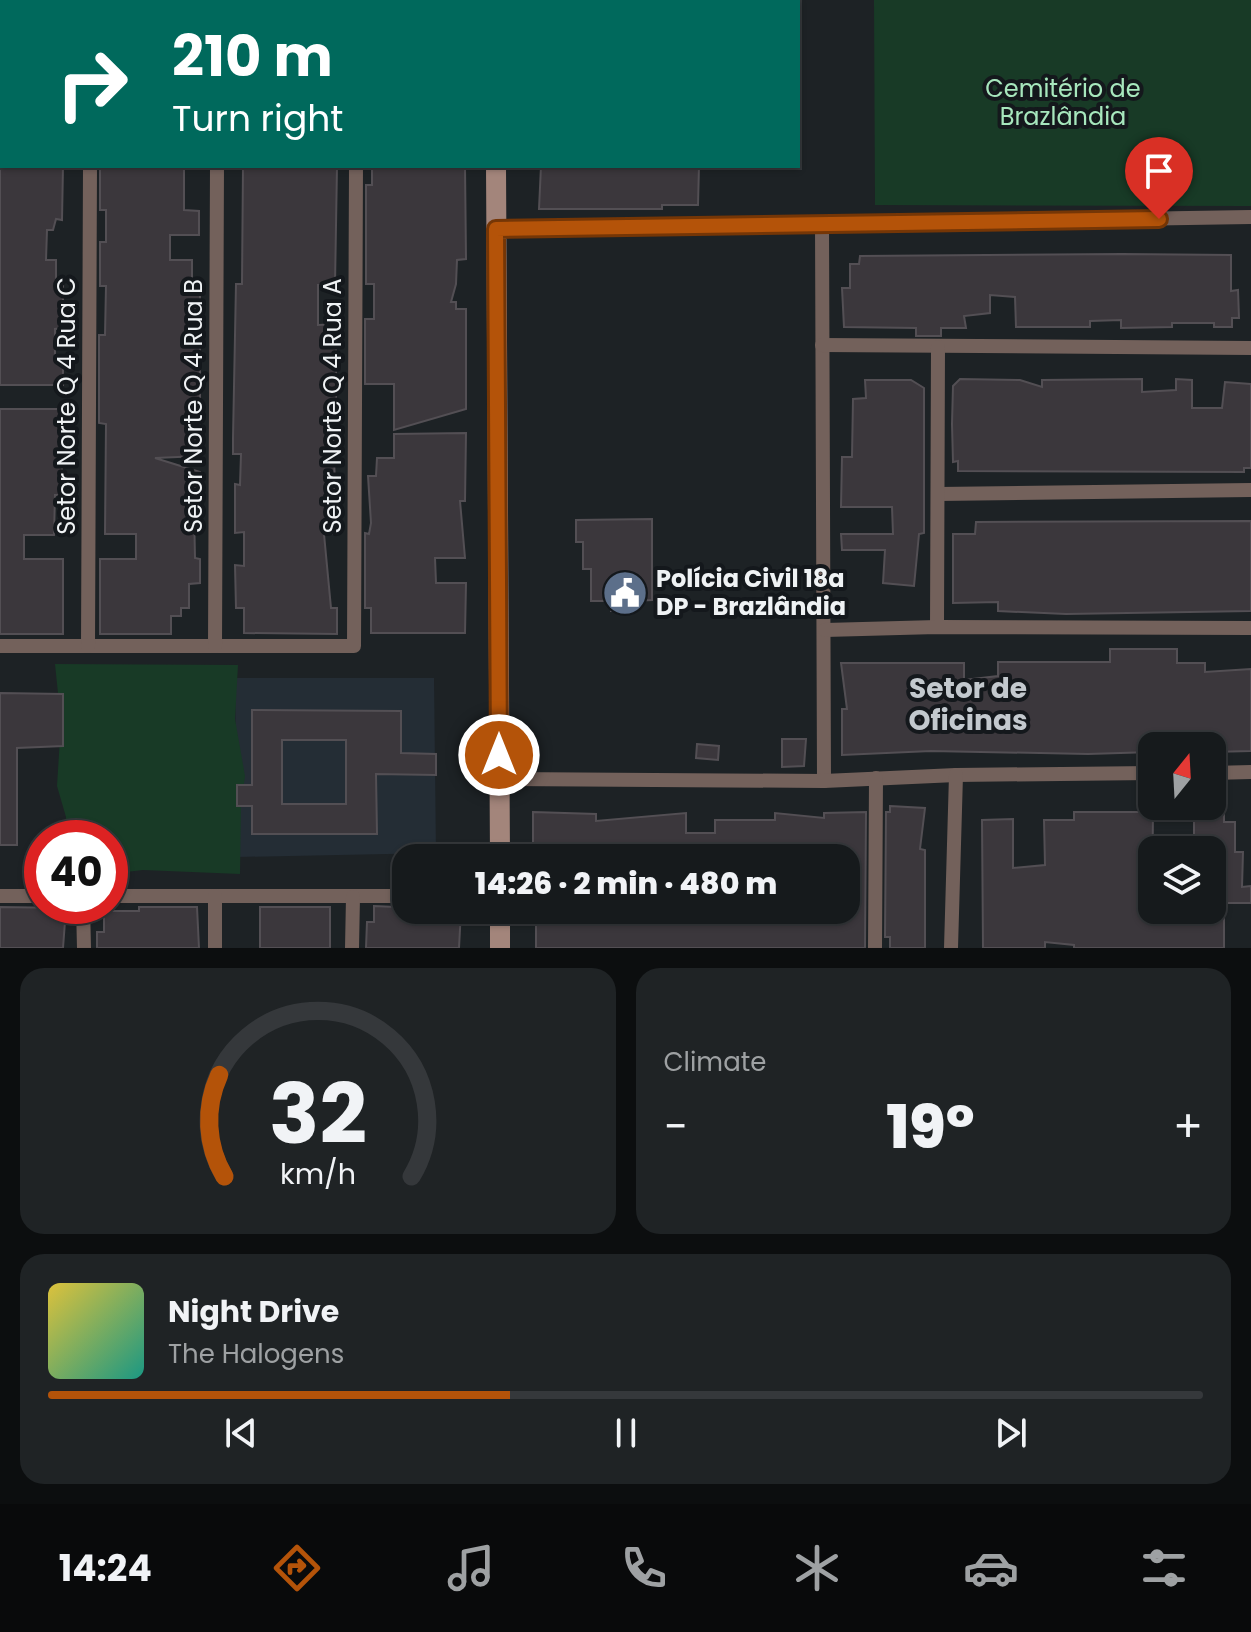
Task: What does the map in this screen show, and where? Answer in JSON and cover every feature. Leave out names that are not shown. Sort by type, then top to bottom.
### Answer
[{"type":"street","name":"Setor Norte Q 4 Rua C","points":[[88,646],[90,168]]},
{"type":"street","name":"Setor Norte Q 4 Rua B","points":[[215,646],[217,168]]},
{"type":"street","name":"Setor Norte Q 4 Rua A","points":[[215,646],[354,646],[356,168]]},
{"type":"street","points":[[496,168],[500,844]]},
{"type":"street","points":[[496,229],[1251,217]]},
{"type":"street","points":[[822,225],[824,781]]},
{"type":"street","points":[[822,345],[1251,348]]},
{"type":"street","points":[[937,627],[938,347]]},
{"type":"street","points":[[938,494],[1251,490]]},
{"type":"street","points":[[825,630],[937,627],[1251,628]]},
{"type":"street","points":[[0,646],[215,646]]},
{"type":"street","points":[[1226,773],[1251,772]]},
{"type":"street","points":[[499,779],[824,781],[956,775],[1138,773]]},
{"type":"street","points":[[951,948],[956,775]]},
{"type":"street","points":[[875,948],[876,778]]},
{"type":"street","points":[[0,896],[24,896]]},
{"type":"street","points":[[128,896],[392,896]]},
{"type":"street","points":[[215,896],[215,948]]},
{"type":"street","points":[[352,948],[353,897]]},
{"type":"street","points":[[83,924],[84,948]]},
{"type":"street","points":[[500,924],[500,948]]},
{"type":"shaded area","points":[[235,678],[434,678],[436,844],[392,844],[392,854],[237,857]]},
{"type":"green space","name":"Cemitério de Brazlândia","points":[[874,0],[1251,0],[1251,206],[875,205]]},
{"type":"green space","points":[[55,664],[238,665],[235,719],[245,776],[241,805],[240,874],[128,872],[128,820],[66,820],[57,786],[61,722]]},
{"type":"building","points":[[0,168],[63,168],[62,220],[56,219],[53,230],[47,230],[46,260],[56,260],[56,285],[63,285],[63,328],[55,329],[55,360],[63,360],[63,385],[0,385]]},
{"type":"building","points":[[100,168],[184,168],[184,210],[199,211],[199,235],[170,235],[170,260],[192,260],[192,286],[200,285],[200,456],[155,458],[200,472],[200,509],[194,509],[195,558],[200,559],[200,583],[189,584],[189,608],[181,608],[181,616],[171,616],[171,634],[100,634],[100,559],[136,559],[136,534],[105,534],[106,424],[99,423],[99,335],[105,335],[106,286],[100,286],[100,242],[106,242],[106,210],[100,210]]},
{"type":"building","points":[[243,168],[337,168],[335,285],[318,285],[318,325],[336,324],[336,409],[332,409],[336,508],[333,508],[334,534],[324,534],[331,608],[337,608],[337,634],[244,633],[244,608],[236,608],[235,565],[244,566],[244,532],[235,533],[235,484],[240,485],[241,454],[233,454],[236,284],[242,284]]},
{"type":"building","points":[[372,168],[465,168],[466,259],[457,260],[456,284],[451,302],[456,302],[456,309],[466,309],[466,409],[394,430],[394,384],[365,384],[365,319],[374,319],[374,284],[366,284],[366,185],[372,185]]},
{"type":"building","points":[[541,168],[699,168],[698,205],[662,205],[662,209],[539,209]]},
{"type":"building","points":[[1231,255],[1231,291],[1238,290],[1239,318],[1232,318],[1232,327],[1214,327],[1214,323],[1172,323],[1172,327],[1121,328],[1121,320],[1090,321],[1090,327],[1016,327],[1015,297],[990,295],[990,313],[964,316],[966,328],[941,328],[941,336],[916,336],[916,328],[844,327],[842,288],[850,288],[850,264],[859,264],[860,256]]},
{"type":"building","points":[[960,379],[1020,380],[1042,387],[1042,380],[1142,379],[1142,392],[1176,390],[1176,379],[1192,380],[1192,408],[1222,408],[1225,382],[1251,384],[1251,468],[1244,468],[1244,472],[958,471],[958,461],[953,462],[952,424],[953,386]]},
{"type":"building","points":[[865,380],[911,380],[924,388],[924,533],[919,534],[914,586],[883,583],[885,550],[842,550],[841,534],[893,534],[892,507],[841,507],[842,457],[852,457],[853,399],[866,398]]},
{"type":"building","points":[[0,409],[62,409],[62,495],[55,495],[54,535],[24,535],[24,559],[63,559],[63,634],[0,634]]},
{"type":"building","points":[[466,433],[465,501],[460,501],[465,558],[435,558],[436,583],[466,583],[465,633],[371,633],[371,608],[365,608],[365,533],[369,534],[371,523],[368,476],[376,476],[377,458],[394,458],[394,434]]},
{"type":"building","points":[[652,519],[652,600],[632,601],[632,611],[611,611],[611,601],[591,601],[591,569],[583,569],[583,542],[576,542],[576,520]]},
{"type":"building","points":[[1251,521],[1251,611],[1066,614],[998,611],[998,602],[953,603],[953,534],[975,534],[976,522]]},
{"type":"building","points":[[1110,649],[1177,649],[1177,663],[1205,663],[1205,672],[1251,669],[1251,751],[1226,752],[1226,732],[1138,732],[1138,752],[931,751],[842,755],[842,709],[847,709],[841,663],[964,663],[964,680],[998,676],[998,662],[1110,662]]},
{"type":"building","points":[[0,693],[63,694],[63,746],[17,748],[17,845],[0,845]]},
{"type":"building","points":[[252,710],[401,711],[401,753],[436,754],[436,775],[376,774],[377,834],[252,834],[252,806],[237,806],[237,785],[252,785]],"holes":[[[282,740],[346,740],[346,804],[282,804]]]},
{"type":"building","points":[[782,739],[806,739],[804,766],[782,767]]},
{"type":"building","points":[[697,744],[719,746],[718,760],[696,758]]},
{"type":"building","points":[[890,806],[925,808],[920,849],[925,850],[925,948],[890,948],[890,937],[885,937],[886,812],[890,812]]},
{"type":"building","points":[[533,812],[596,814],[596,821],[686,813],[686,833],[715,833],[715,820],[775,820],[775,813],[824,818],[824,813],[866,812],[865,948],[536,948],[536,924],[860,924],[860,844],[533,844]]},
{"type":"building","points":[[1074,812],[1138,812],[1138,820],[1153,820],[1153,836],[1138,836],[1138,924],[1224,924],[1224,948],[1074,948],[1074,945],[1045,942],[1045,948],[983,948],[982,820],[1013,819],[1013,868],[1045,865],[1044,820],[1074,820]]},
{"type":"building","points":[[1194,820],[1235,822],[1235,852],[1243,852],[1242,887],[1251,886],[1251,903],[1226,903],[1226,836],[1194,836]]},
{"type":"building","points":[[374,906],[392,907],[392,924],[460,924],[459,948],[366,948],[367,922],[374,922]]},
{"type":"building","points":[[0,907],[24,907],[24,924],[65,924],[63,948],[0,948]]},
{"type":"building","points":[[139,907],[197,907],[199,948],[97,948],[97,932],[104,932],[104,924],[128,924],[128,911],[139,911]]},
{"type":"building","points":[[260,907],[330,907],[330,948],[260,948]]},
{"type":"place","name":"Polícia Civil 18a DP - Brazlândia","points":[[625,593]]},
{"type":"district","name":"Setor de Oficinas","points":[[968,704]]},
{"type":"route","points":[[499,755],[496,229],[1159,219]]}]
